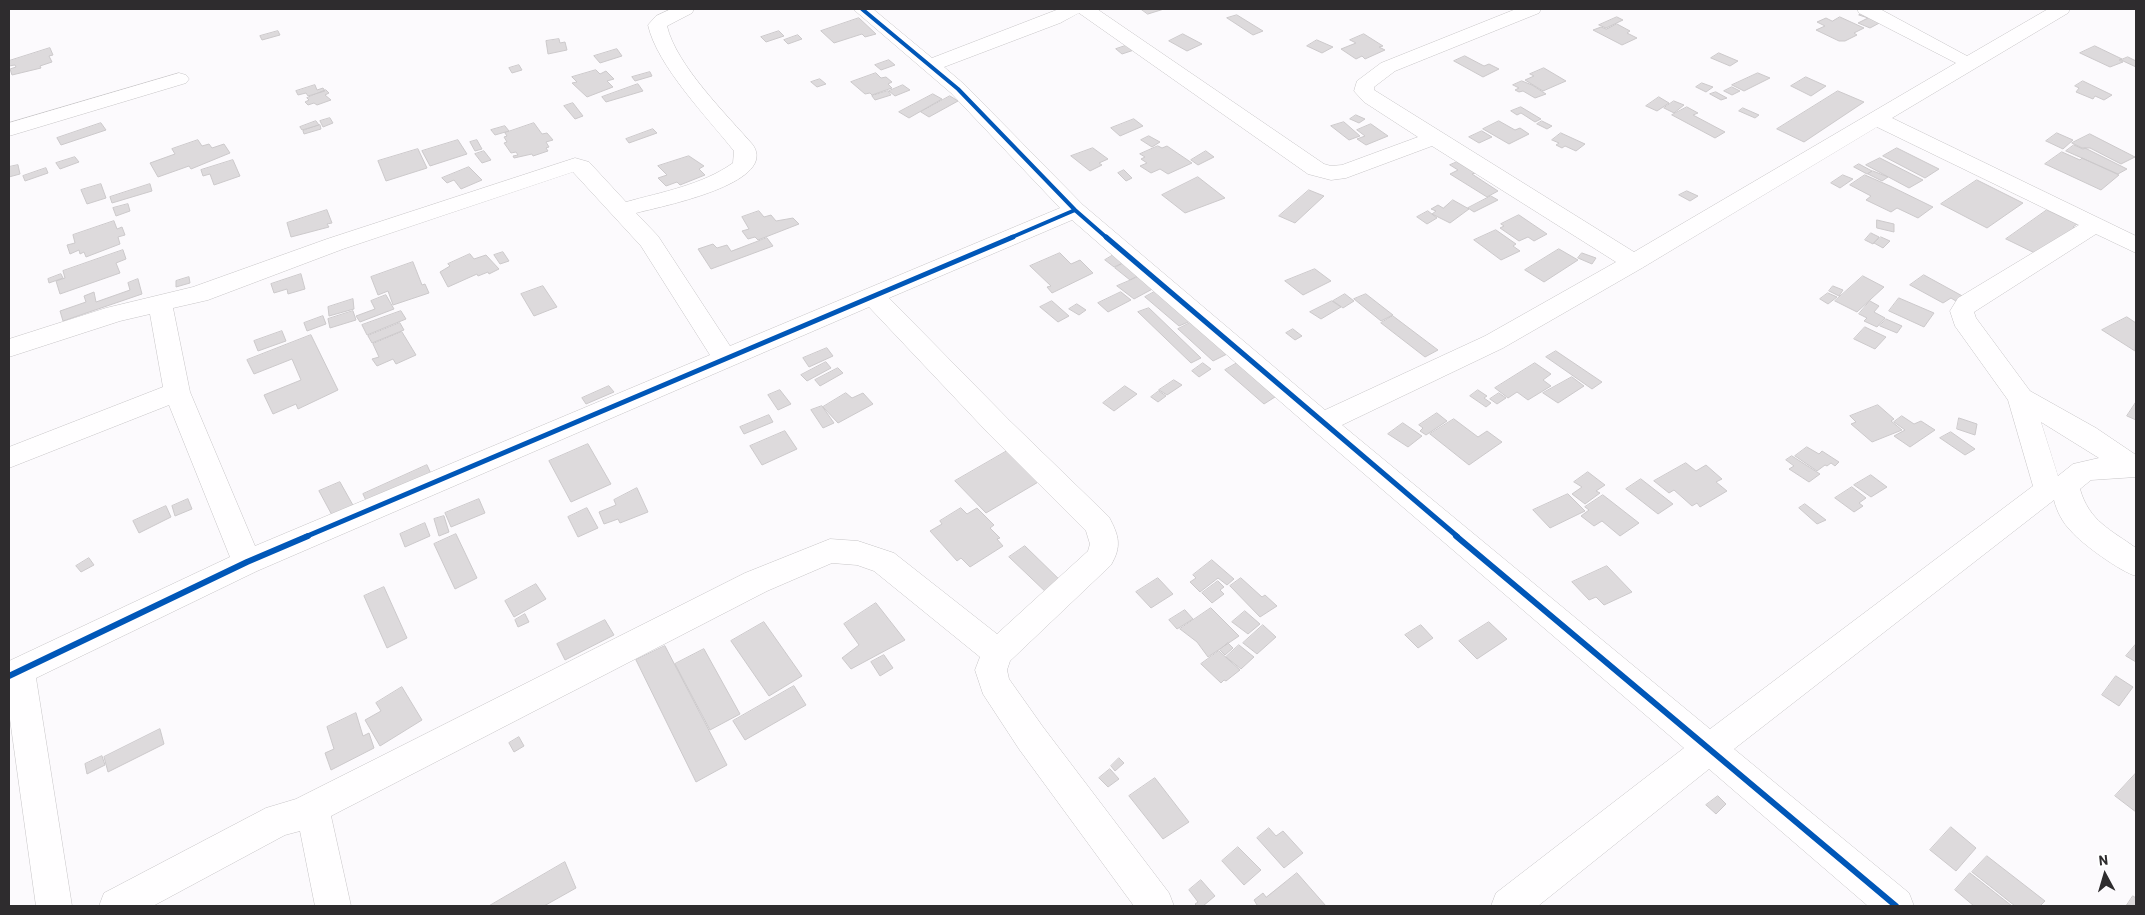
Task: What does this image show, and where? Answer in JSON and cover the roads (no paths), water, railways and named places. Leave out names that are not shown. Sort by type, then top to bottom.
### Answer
[{"type":"street","points":[[621,210],[686,192],[725,177],[741,168],[746,160],[745,150],[671,56],[656,32],[656,25],[686,9]]},
{"type":"street","points":[[862,9],[958,89],[1075,210],[1322,423],[1896,906]]},
{"type":"street","points":[[931,65],[1053,19],[1073,9]]},
{"type":"street","points":[[1085,9],[1316,169],[1331,173],[1346,171],[1434,138]]},
{"type":"street","points":[[1532,9],[1388,68],[1364,85],[1364,91],[1370,98],[1634,263]]},
{"type":"street","points":[[1866,9],[1959,58]]},
{"type":"street","points":[[1322,423],[1494,342],[1634,263],[2061,9]]},
{"type":"street","points":[[1945,78],[1953,63],[1971,48],[1993,41],[2011,39]]},
{"type":"street","points":[[9,130],[179,79]]},
{"type":"street","points":[[1877,119],[2096,224],[2136,246]]},
{"type":"street","points":[[9,348],[114,314],[199,294],[335,244],[564,166],[575,164],[581,166],[650,241],[725,359]]},
{"type":"street","points":[[54,906],[14,673],[248,562],[1075,210]]},
{"type":"street","points":[[2096,224],[1966,304],[1962,311],[1964,320],[2021,398],[2057,488],[2082,524],[2136,564]]},
{"type":"street","points":[[873,296],[998,427],[1099,525],[1105,544],[1101,557],[998,653],[991,670],[994,684],[1031,738],[1156,906]]},
{"type":"street","points":[[160,304],[177,392],[248,562]]},
{"type":"street","points":[[9,458],[177,392]]},
{"type":"street","points":[[2021,398],[2086,435],[2133,467]]},
{"type":"street","points":[[1509,906],[1710,748],[2071,478],[2083,471],[2100,467],[2133,467]]},
{"type":"street","points":[[117,906],[278,820],[301,814],[756,582],[830,551],[858,553],[884,562],[998,653]]},
{"type":"street","points":[[301,814],[316,819],[333,906]]}]
